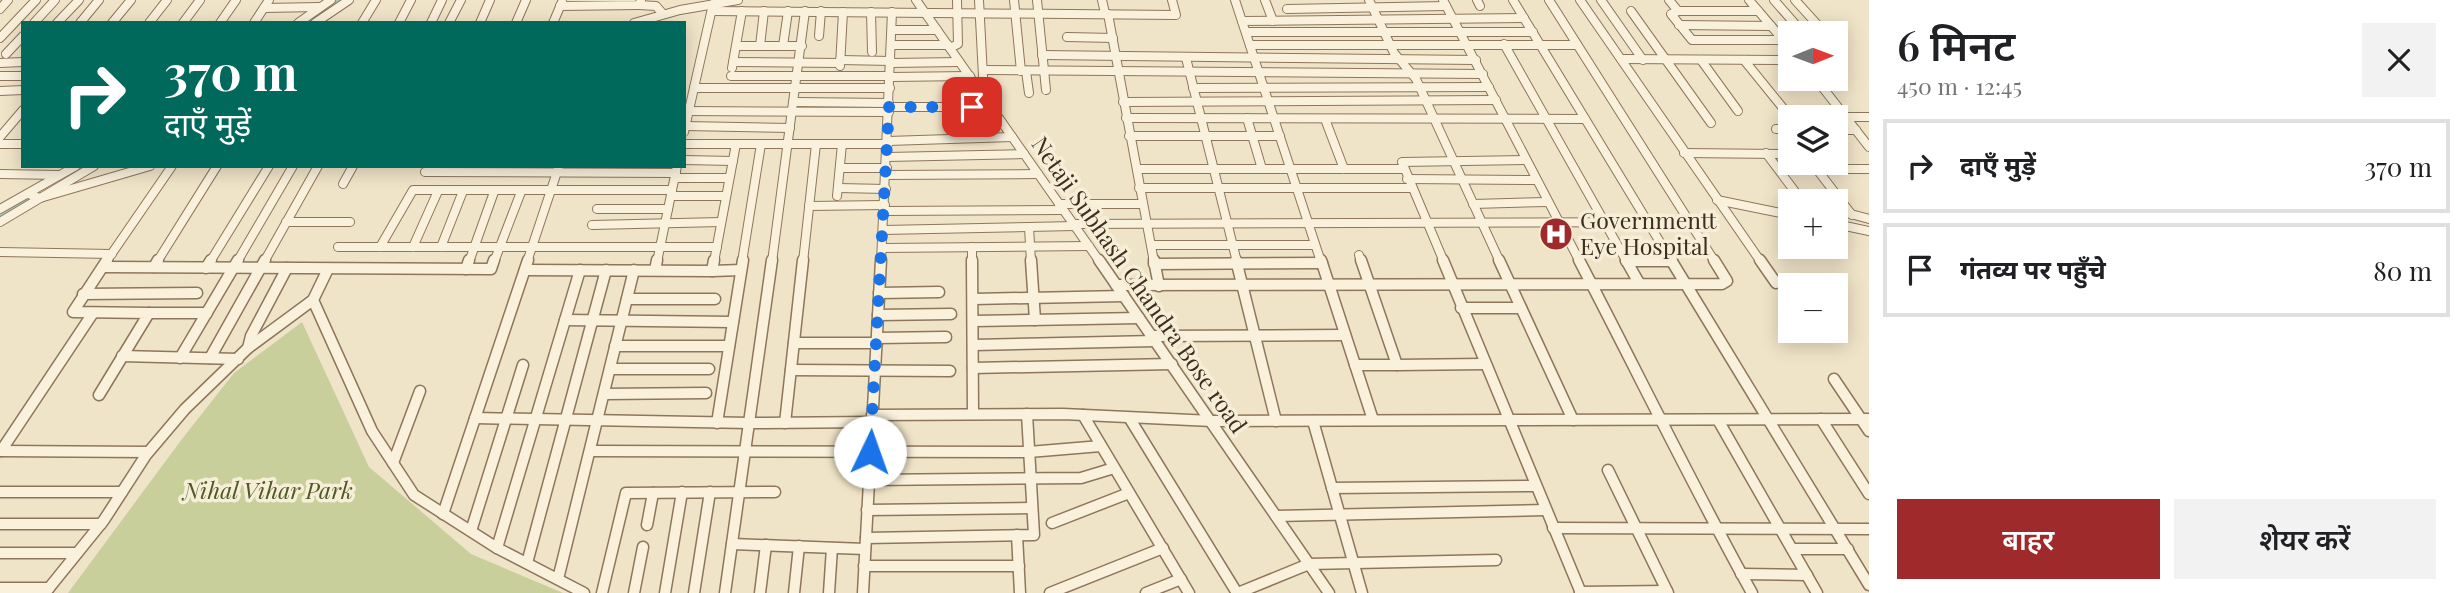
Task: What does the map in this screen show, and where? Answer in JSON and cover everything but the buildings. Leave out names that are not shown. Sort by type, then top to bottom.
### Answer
[{"type":"street","points":[[0,9],[8,0]]},
{"type":"street","points":[[0,38],[36,0]]},
{"type":"street","points":[[36,21],[55,0]]},
{"type":"street","points":[[59,21],[79,0]]},
{"type":"street","points":[[82,21],[99,0]]},
{"type":"street","points":[[114,21],[131,0]]},
{"type":"street","points":[[150,21],[166,0]]},
{"type":"street","points":[[184,21],[200,0]]},
{"type":"street","points":[[221,21],[236,0]]},
{"type":"street","points":[[255,21],[269,0]]},
{"type":"street","points":[[294,7],[299,0]]},
{"type":"street","points":[[301,21],[331,0]]},
{"type":"street","points":[[318,21],[349,0]]},
{"type":"street","points":[[363,21],[376,0]]},
{"type":"street","points":[[400,21],[411,0]]},
{"type":"street","points":[[432,21],[442,0]]},
{"type":"street","points":[[450,21],[461,0]]},
{"type":"street","points":[[481,21],[491,0]]},
{"type":"street","points":[[517,21],[526,0]]},
{"type":"street","points":[[680,10],[682,0]]},
{"type":"street","points":[[712,8],[736,0]]},
{"type":"street","name":"Netaji Subhash Chandra Bose road","points":[[916,0],[1212,421],[1329,593]]},
{"type":"street","points":[[935,0],[936,13]]},
{"type":"street","points":[[891,45],[949,47],[958,44],[957,0]]},
{"type":"street","points":[[979,0],[984,97]]},
{"type":"street","points":[[1014,0],[1023,71],[1029,93]]},
{"type":"street","points":[[1037,0],[1046,90]]},
{"type":"street","points":[[1058,0],[1059,12]]},
{"type":"street","points":[[1080,0],[1082,13]]},
{"type":"street","points":[[1102,0],[1116,57],[1159,286]]},
{"type":"street","points":[[640,21],[703,3],[712,8],[742,11],[1176,15],[1172,0]]},
{"type":"street","points":[[1235,0],[1373,421]]},
{"type":"street","points":[[1265,0],[1273,21]]},
{"type":"street","points":[[1283,0],[1291,21]]},
{"type":"street","points":[[1513,0],[1869,585]]},
{"type":"street","points":[[1116,285],[1722,284],[1727,281],[1549,0]]},
{"type":"street","points":[[1580,0],[1776,283]]},
{"type":"street","points":[[1601,0],[1643,60]]},
{"type":"street","points":[[1669,0],[1678,11]]},
{"type":"street","points":[[1749,0],[1778,32]]},
{"type":"street","points":[[1774,0],[1792,21]]},
{"type":"street","points":[[1795,0],[1814,21]]},
{"type":"street","points":[[554,21],[561,3],[640,2],[656,6],[663,14]]},
{"type":"street","points":[[1286,9],[1371,3],[1445,3],[1662,420],[1682,468],[1752,593]]},
{"type":"street","points":[[1371,3],[1398,60],[1419,87],[1426,101],[1573,420]]},
{"type":"street","points":[[264,8],[320,7]]},
{"type":"street","points":[[712,8],[695,87],[687,111],[793,107],[991,107]]},
{"type":"street","points":[[729,88],[742,11]]},
{"type":"street","points":[[760,46],[764,11]]},
{"type":"street","points":[[783,46],[788,11]]},
{"type":"street","points":[[725,593],[800,63],[805,11]]},
{"type":"street","points":[[819,36],[821,11]]},
{"type":"street","points":[[1631,11],[1711,123]]},
{"type":"street","points":[[1758,11],[1678,11],[1671,14],[1689,39],[1778,40]]},
{"type":"street","points":[[839,76],[843,12]]},
{"type":"street","points":[[872,12],[872,52]]},
{"type":"street","points":[[863,593],[887,172],[892,12]]},
{"type":"street","points":[[1242,21],[1524,18]]},
{"type":"street","points":[[1679,25],[1771,26]]},
{"type":"street","points":[[892,30],[937,30]]},
{"type":"street","points":[[1246,32],[1533,32]]},
{"type":"street","points":[[1067,37],[1112,38]]},
{"type":"street","points":[[6,54],[21,39]]},
{"type":"street","points":[[1504,44],[1639,283]]},
{"type":"street","points":[[1250,45],[1577,45]]},
{"type":"street","points":[[736,46],[802,46]]},
{"type":"street","points":[[1042,55],[1476,60]]},
{"type":"street","points":[[1186,58],[1276,421]]},
{"type":"street","points":[[1621,60],[1778,60]]},
{"type":"street","points":[[1701,60],[1738,110]]},
{"type":"street","points":[[1744,60],[1781,105]]},
{"type":"street","points":[[0,63],[21,62]]},
{"type":"street","points":[[733,62],[960,62]]},
{"type":"street","points":[[983,70],[1483,74]]},
{"type":"street","points":[[0,76],[21,76]]},
{"type":"street","points":[[731,76],[970,76]]},
{"type":"street","points":[[686,86],[890,88]]},
{"type":"street","points":[[1193,88],[1489,87]]},
{"type":"street","points":[[0,91],[21,89]]},
{"type":"street","points":[[1825,91],[1837,105]]},
{"type":"street","points":[[1123,102],[1496,100]]},
{"type":"street","points":[[0,137],[21,112]]},
{"type":"street","points":[[1848,117],[1869,117]]},
{"type":"street","points":[[1126,118],[1585,119]]},
{"type":"street","points":[[1247,118],[1262,169]]},
{"type":"street","points":[[1325,119],[1344,169]]},
{"type":"street","points":[[1848,120],[1869,147]]},
{"type":"street","points":[[686,129],[790,128]]},
{"type":"street","points":[[1848,130],[1856,130]]},
{"type":"street","points":[[1129,136],[1280,136]]},
{"type":"street","points":[[686,144],[842,144],[1012,137]]},
{"type":"street","points":[[0,144],[21,144]]},
{"type":"street","points":[[712,271],[736,144]]},
{"type":"street","points":[[717,423],[761,144]]},
{"type":"street","points":[[785,423],[816,144]]},
{"type":"street","points":[[842,144],[837,192],[886,189]]},
{"type":"street","points":[[1684,153],[1778,154]]},
{"type":"street","points":[[1766,153],[1793,189]]},
{"type":"street","points":[[887,157],[1024,154]]},
{"type":"street","points":[[686,160],[733,161]]},
{"type":"street","points":[[1526,160],[1402,162],[1580,592],[1668,592],[1608,470]]},
{"type":"street","points":[[840,167],[887,172],[1038,174]]},
{"type":"street","points":[[0,222],[72,168]]},
{"type":"street","points":[[0,209],[90,168]]},
{"type":"street","points":[[33,196],[142,168]]},
{"type":"street","points":[[171,168],[83,294],[73,313],[207,313]]},
{"type":"street","points":[[153,267],[216,168]]},
{"type":"street","points":[[206,268],[268,168]]},
{"type":"street","points":[[180,358],[292,168]]},
{"type":"street","points":[[210,358],[317,168]]},
{"type":"street","points":[[344,184],[352,168]]},
{"type":"street","points":[[380,247],[426,169],[676,172],[729,178]]},
{"type":"street","points":[[1137,169],[1403,169]]},
{"type":"street","points":[[1848,169],[1869,169]]},
{"type":"street","points":[[443,514],[558,170]]},
{"type":"street","points":[[655,270],[676,172]]},
{"type":"street","points":[[0,174],[60,175]]},
{"type":"street","points":[[1821,175],[1852,215]]},
{"type":"street","points":[[1139,188],[1297,188],[1462,180],[1536,180]]},
{"type":"street","points":[[412,190],[726,196]]},
{"type":"street","points":[[413,247],[438,191]]},
{"type":"street","points":[[441,247],[463,191]]},
{"type":"street","points":[[466,269],[494,192]]},
{"type":"street","points":[[104,267],[491,269],[521,192]]},
{"type":"street","points":[[1717,200],[1778,213]]},
{"type":"street","points":[[1473,204],[1547,202]]},
{"type":"street","points":[[809,206],[1061,207],[1142,204]]},
{"type":"street","points":[[597,209],[668,209]]},
{"type":"street","points":[[1848,214],[1869,219]]},
{"type":"street","points":[[286,222],[350,222]]},
{"type":"street","points":[[592,225],[721,222]]},
{"type":"street","points":[[883,230],[1146,224],[1483,225],[1692,222]]},
{"type":"street","points":[[1029,227],[1034,320]]},
{"type":"street","points":[[1848,227],[1869,231]]},
{"type":"street","points":[[1151,245],[1315,245]]},
{"type":"street","points":[[882,248],[1089,246]]},
{"type":"street","points":[[338,247],[716,247]]},
{"type":"street","points":[[972,247],[973,414]]},
{"type":"street","points":[[0,253],[112,254]]},
{"type":"street","points":[[1359,255],[1397,365]]},
{"type":"street","points":[[1626,261],[1672,261]]},
{"type":"street","points":[[1154,264],[1322,263]]},
{"type":"street","points":[[248,348],[251,336],[287,268]]},
{"type":"street","points":[[0,588],[47,591],[101,523],[148,452],[185,409],[248,348],[313,300],[328,268]]},
{"type":"street","points":[[525,270],[741,271]]},
{"type":"street","points":[[497,548],[580,270]]},
{"type":"street","points":[[527,564],[606,270]]},
{"type":"street","points":[[558,579],[634,270]]},
{"type":"street","points":[[879,293],[939,292]]},
{"type":"street","points":[[83,294],[197,293]]},
{"type":"street","points":[[974,299],[1124,296]]},
{"type":"street","points":[[626,299],[715,299]]},
{"type":"street","points":[[313,300],[372,431],[414,495],[497,548],[584,593]]},
{"type":"street","points":[[1461,308],[1521,308]]},
{"type":"street","points":[[0,451],[93,313]]},
{"type":"street","points":[[99,395],[149,313]]},
{"type":"street","points":[[878,315],[951,314]]},
{"type":"street","points":[[974,321],[1139,318]]},
{"type":"street","points":[[565,320],[621,323],[733,322]]},
{"type":"street","points":[[974,345],[1154,338],[1345,335]]},
{"type":"street","points":[[794,343],[946,337]]},
{"type":"street","points":[[615,346],[729,345]]},
{"type":"street","points":[[122,356],[238,359]]},
{"type":"street","points":[[973,368],[1172,364]]},
{"type":"street","points":[[471,531],[523,365]]},
{"type":"street","points":[[1355,365],[1484,365]]},
{"type":"street","points":[[610,369],[709,369]]},
{"type":"street","points":[[791,370],[950,371]]},
{"type":"street","points":[[1834,379],[1865,419],[1869,431]]},
{"type":"street","points":[[393,463],[420,391]]},
{"type":"street","points":[[604,394],[706,393]]},
{"type":"street","points":[[475,418],[717,423],[785,423],[973,414],[1083,415],[1212,421],[1865,419]]},
{"type":"street","points":[[732,544],[832,548],[866,543],[1034,535],[1027,414]]},
{"type":"street","points":[[1083,415],[1189,593]]},
{"type":"street","points":[[1130,419],[1238,593],[1309,564],[1496,560]]},
{"type":"street","points":[[1822,419],[1869,494]]},
{"type":"street","points":[[1718,420],[1817,593]]},
{"type":"street","points":[[1314,421],[1362,593]]},
{"type":"street","points":[[590,451],[1029,452],[1101,446]]},
{"type":"street","points":[[0,451],[148,452]]},
{"type":"street","points":[[869,480],[1081,478],[1114,468]]},
{"type":"street","points":[[1332,488],[1535,486]]},
{"type":"street","points":[[0,492],[122,492]]},
{"type":"street","points":[[665,593],[682,492]]},
{"type":"street","points":[[694,593],[710,492]]},
{"type":"street","points":[[602,593],[626,493],[775,492]]},
{"type":"street","points":[[648,526],[653,493]]},
{"type":"street","points":[[1052,523],[1129,493]]},
{"type":"street","points":[[867,510],[1032,508]]},
{"type":"street","points":[[1276,516],[1545,510]]},
{"type":"street","points":[[0,524],[101,523]]},
{"type":"street","points":[[1553,528],[1869,529]]},
{"type":"street","points":[[1017,535],[1020,593]]},
{"type":"street","points":[[760,593],[766,545]]},
{"type":"street","points":[[794,593],[799,546]]},
{"type":"street","points":[[634,593],[643,547]]},
{"type":"street","points":[[829,593],[832,548]]},
{"type":"street","points":[[1050,593],[1163,548]]},
{"type":"street","points":[[1792,549],[1847,549]]},
{"type":"street","points":[[0,554],[77,553]]},
{"type":"street","points":[[864,566],[1018,566]]},
{"type":"street","points":[[1741,574],[1807,575]]},
{"type":"street","points":[[1146,593],[1181,579]]},
{"type":"green space","name":"Nihal Vihar Park","points":[[302,322],[369,467],[471,554],[563,593],[68,593],[234,373]]},
{"type":"waterway","points":[[309,21],[340,0]]},
{"type":"waterway","points":[[0,214],[26,199]]},
{"type":"place","name":"Governmentt Eye Hospital","points":[[1556,234]]},
{"type":"route","points":[[870,452],[889,107],[972,107]]}]
